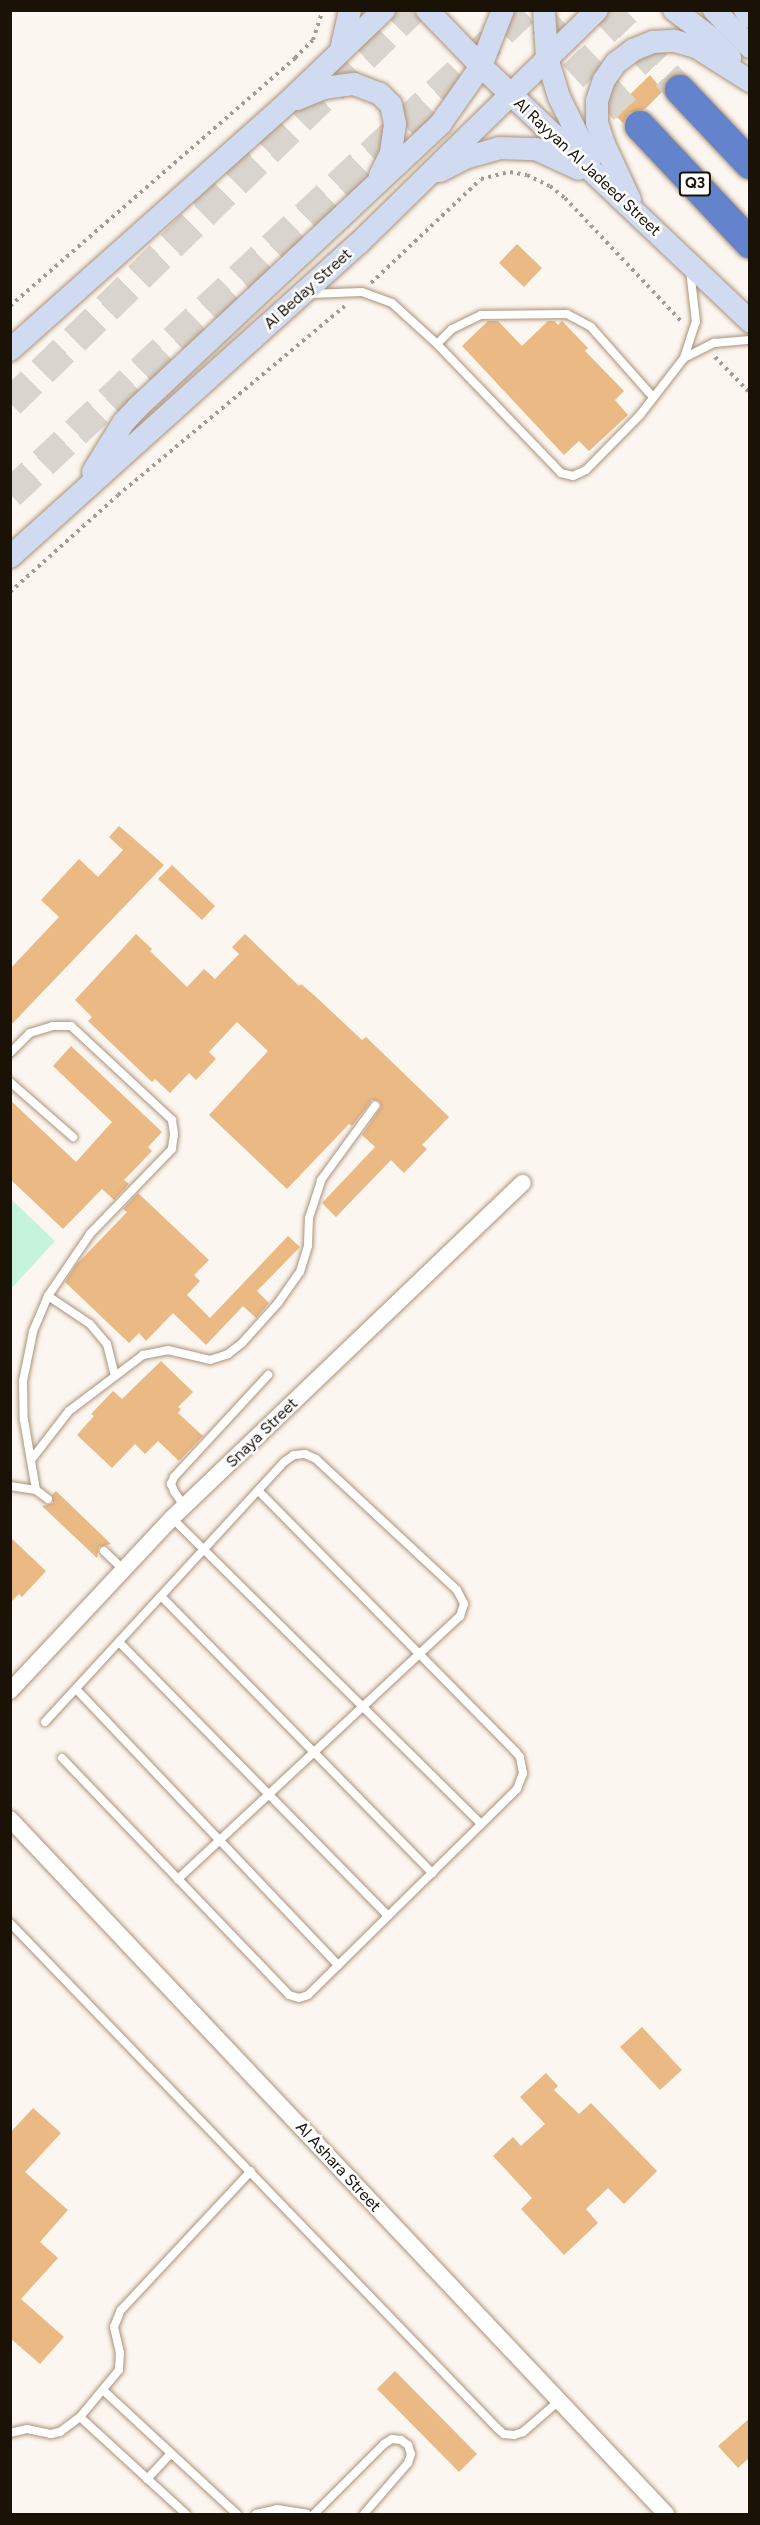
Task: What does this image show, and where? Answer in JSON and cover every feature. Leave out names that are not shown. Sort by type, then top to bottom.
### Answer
[{"type":"highway","points":[[680,90],[750,164]]},
{"type":"highway","name":"Q3","points":[[640,126],[750,243]]},
{"type":"main road","points":[[340,51],[350,10]]},
{"type":"main road","points":[[10,350],[286,104],[384,10]]},
{"type":"main road","name":"Al Rayyan Al Jadeed Street","points":[[427,10],[481,66],[750,321]]},
{"type":"main road","points":[[83,489],[109,443],[138,407],[441,123],[481,66],[503,10]]},
{"type":"main road","points":[[544,10],[547,58],[569,120],[606,184]]},
{"type":"main road","name":"Al Beday Street","points":[[10,557],[358,244],[597,10]]},
{"type":"main road","points":[[674,10],[710,37],[750,80]]},
{"type":"main road","points":[[714,10],[750,47]]},
{"type":"main road","points":[[745,10],[750,17]]},
{"type":"main road","points":[[636,213],[604,144],[597,123],[597,101],[604,80],[616,63],[633,50],[653,42],[675,41],[696,47],[750,80]]},
{"type":"main road","points":[[286,104],[324,88],[340,85],[354,84],[380,94],[391,105],[395,124],[391,153],[377,183]]},
{"type":"main road","points":[[421,181],[465,158],[499,148],[536,149],[557,157],[606,184]]},
{"type":"street","name":"Snaya Street","points":[[10,1691],[178,1512],[523,1184]]},
{"type":"street","name":"Al Ashara Street","points":[[10,1819],[666,2514]]},
{"type":"lane","points":[[302,294],[362,292],[392,303],[437,344],[561,472],[573,476],[586,470],[640,415],[684,358],[696,322],[689,264]]},
{"type":"lane","points":[[437,344],[452,329],[482,315],[567,314],[591,327],[653,397]]},
{"type":"lane","points":[[684,358],[714,343],[750,340]]},
{"type":"lane","points":[[10,1053],[30,1033],[53,1026],[71,1026],[172,1120],[174,1134],[172,1149],[90,1234],[48,1296],[33,1332],[23,1380],[24,1420],[36,1490]]},
{"type":"lane","points":[[10,1082],[73,1137]]},
{"type":"lane","points":[[31,1460],[69,1412],[143,1355],[168,1350],[210,1360],[228,1354],[242,1343],[278,1303],[300,1272],[308,1245],[309,1218],[321,1180],[375,1106]]},
{"type":"lane","points":[[48,1296],[90,1324],[107,1344],[115,1375]]},
{"type":"lane","points":[[268,1375],[174,1477],[171,1484],[178,1512],[205,1548],[481,1824]]},
{"type":"lane","points":[[45,1722],[258,1490],[289,1458],[300,1454],[311,1456],[458,1590],[464,1604],[460,1616],[178,1879]]},
{"type":"lane","points":[[10,1486],[36,1490],[48,1499]]},
{"type":"lane","points":[[62,1758],[289,1995],[299,1998],[308,1995],[481,1824],[521,1781],[523,1773],[520,1757],[258,1490]]},
{"type":"lane","points":[[104,1551],[125,1571]]},
{"type":"lane","points":[[161,1596],[432,1873]]},
{"type":"lane","points":[[119,1642],[388,1916]]},
{"type":"lane","points":[[76,1689],[338,1965]]},
{"type":"lane","points":[[10,1923],[497,2428],[504,2434],[514,2436],[523,2432],[559,2401]]},
{"type":"lane","points":[[10,2433],[27,2429],[51,2434],[60,2432],[80,2417],[104,2391],[119,2370],[120,2352],[114,2327],[121,2310],[251,2171]]},
{"type":"lane","points":[[104,2391],[237,2514]]},
{"type":"lane","points":[[80,2417],[186,2514]]},
{"type":"lane","points":[[314,2514],[384,2444],[392,2439],[401,2440],[408,2445],[411,2454],[408,2463],[364,2514]]},
{"type":"lane","points":[[147,2479],[171,2453]]},
{"type":"lane","points":[[256,2514],[278,2509],[307,2514]]},
{"type":"path","points":[[10,306],[295,58],[313,40],[323,10]]},
{"type":"path","points":[[10,592],[118,495],[362,292],[481,179],[510,172],[527,175],[549,186],[565,198],[692,333]]},
{"type":"path","points":[[705,347],[750,393]]},
{"type":"green space","points":[[11,1199],[55,1241],[10,1289]]},
{"type":"building","points":[[650,75],[663,91],[645,109],[629,113],[623,123],[612,112]]},
{"type":"building","points":[[517,244],[542,268],[524,287],[499,263]]},
{"type":"building","points":[[488,321],[498,321],[522,346],[548,321],[554,321],[558,325],[562,321],[588,348],[585,351],[624,391],[615,400],[628,415],[589,451],[579,441],[564,455],[462,346]]},
{"type":"building","points":[[119,826],[164,865],[10,1026],[10,969],[59,917],[41,900],[79,859],[98,877],[123,850],[109,837]]},
{"type":"building","points":[[172,865],[215,906],[202,920],[158,879]]},
{"type":"building","points":[[136,934],[187,987],[204,969],[215,979],[239,954],[232,947],[245,934],[299,986],[301,984],[315,996],[362,1040],[366,1037],[449,1117],[422,1145],[427,1149],[404,1173],[391,1160],[336,1217],[322,1203],[375,1147],[362,1135],[381,1107],[379,1101],[372,1100],[352,1126],[349,1124],[287,1189],[209,1115],[268,1051],[237,1022],[209,1052],[216,1059],[196,1080],[189,1073],[170,1093],[155,1079],[152,1082],[88,1021],[92,1017],[75,1000]]},
{"type":"building","points":[[71,1046],[162,1132],[148,1147],[152,1151],[124,1180],[129,1184],[114,1200],[102,1189],[63,1229],[10,1179],[10,1100],[76,1162],[112,1122],[53,1066]]},
{"type":"building","points":[[138,1193],[209,1260],[194,1275],[200,1281],[187,1295],[210,1318],[288,1236],[300,1247],[257,1291],[269,1303],[256,1318],[243,1306],[206,1345],[173,1313],[146,1341],[139,1333],[129,1343],[65,1282],[76,1265],[127,1212],[123,1209]]},
{"type":"building","points":[[161,1361],[193,1392],[178,1407],[181,1409],[178,1413],[203,1436],[179,1461],[158,1441],[145,1454],[135,1444],[112,1468],[77,1435],[94,1416],[91,1414],[113,1391],[122,1399]]},
{"type":"building","points":[[56,1491],[111,1544],[99,1547],[97,1558],[42,1506],[53,1503],[52,1495]]},
{"type":"building","points":[[10,1537],[46,1571],[22,1597],[19,1594],[10,1603]]},
{"type":"building","points":[[642,2027],[682,2070],[660,2090],[620,2047]]},
{"type":"building","points":[[546,2073],[558,2086],[554,2090],[579,2114],[591,2103],[657,2171],[624,2204],[608,2188],[586,2209],[598,2223],[564,2255],[521,2209],[532,2198],[493,2156],[513,2137],[521,2146],[545,2124],[520,2097]]},
{"type":"building","points":[[33,2108],[61,2133],[25,2172],[68,2210],[40,2242],[58,2258],[21,2299],[64,2337],[40,2364],[10,2338],[10,2133]]},
{"type":"building","points":[[395,2371],[477,2454],[459,2472],[377,2389]]},
{"type":"building","points":[[750,2418],[750,2457],[738,2468],[718,2446]]},
{"type":"tunnel","points":[[10,403],[412,10]]},
{"type":"tunnel","points":[[10,494],[525,10]]},
{"type":"tunnel","points":[[605,10],[680,90]]},
{"type":"tunnel","points":[[543,22],[640,126]]}]
